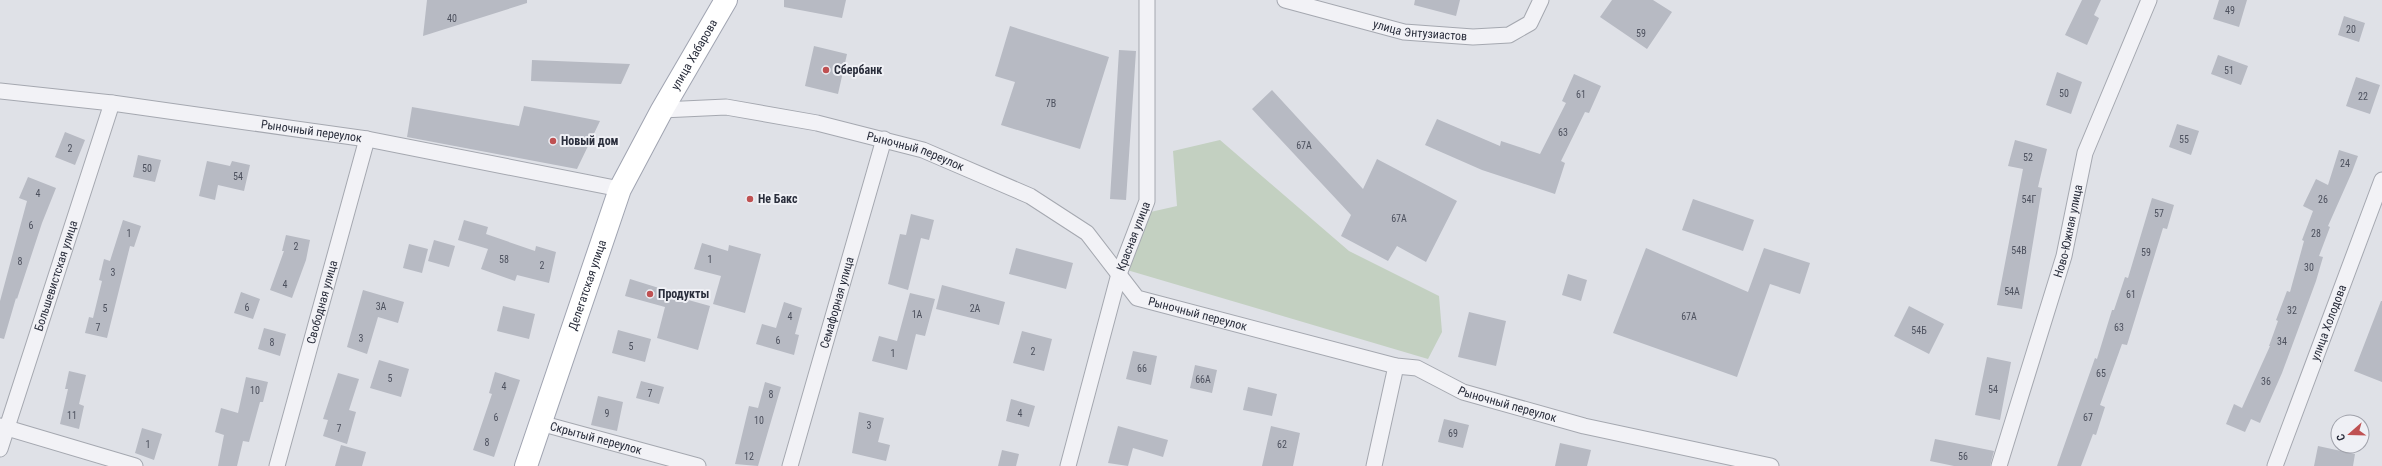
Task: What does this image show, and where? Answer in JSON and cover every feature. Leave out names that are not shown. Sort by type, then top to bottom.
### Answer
[{"type":"main road","name":"улица Хабарова","points":[[662,110],[726,0]]},
{"type":"main road","name":"Делегатская улица","points":[[526,466],[620,189],[662,110]]},
{"type":"street","name":"Красная улица","points":[[1068,466],[1119,274],[1147,201],[1147,0]]},
{"type":"street","name":"улица Энтузиастов","points":[[1285,0],[1404,32],[1473,37],[1509,35],[1530,23],[1541,0]]},
{"type":"street","name":"Ново-Южная улица","points":[[1999,466],[2064,256],[2085,153],[2149,0]]},
{"type":"street","name":"Рыночный переулок","points":[[0,91],[112,103],[367,139],[620,189]]},
{"type":"street","name":"Большевистская улица","points":[[0,449],[3,427],[112,103]]},
{"type":"street","name":"Рыночный переулок","points":[[662,110],[726,108],[817,123],[923,150],[1030,196],[1087,233],[1138,298],[1396,366],[1417,368],[1463,392],[1584,426],[1733,462],[1771,466]]},
{"type":"street","name":"Свободная улица","points":[[277,466],[367,139]]},
{"type":"street","name":"Семафорная улица","points":[[790,466],[884,139]]},
{"type":"street","name":"улица Холодова","points":[[2275,466],[2382,180]]},
{"type":"street","points":[[1374,466],[1396,366]]},
{"type":"street","name":"Скрытый переулок","points":[[540,423],[698,466]]},
{"type":"street","points":[[3,427],[135,466]]},
{"type":"green space","points":[[1220,140],[1349,251],[1439,296],[1442,332],[1428,359],[1127,270],[1146,213],[1177,206],[1173,151]]},
{"type":"building","points":[[427,0],[527,0],[527,3],[423,36]]},
{"type":"building","points":[[784,0],[846,0],[842,18],[784,7]]},
{"type":"building","points":[[1415,0],[1460,0],[1456,16],[1414,5]]},
{"type":"building","points":[[1612,0],[1653,0],[1672,12],[1647,49],[1600,17]]},
{"type":"building","points":[[2082,0],[2101,0],[2094,15],[2099,18],[2087,45],[2065,35]]},
{"type":"building","points":[[2219,0],[2247,0],[2239,27],[2213,19]]},
{"type":"building","points":[[2344,16],[2365,23],[2359,42],[2338,35]]},
{"type":"building","points":[[1010,26],[1109,57],[1080,149],[1001,125],[1015,82],[995,76]]},
{"type":"building","name":"Сбербанк","points":[[814,46],[847,54],[838,94],[805,86]]},
{"type":"building","points":[[1119,50],[1136,51],[1126,200],[1110,199]]},
{"type":"building","points":[[2218,55],[2248,66],[2241,85],[2211,74]]},
{"type":"building","points":[[532,60],[630,64],[621,84],[531,81]]},
{"type":"building","points":[[2057,72],[2082,82],[2071,114],[2046,105]]},
{"type":"building","points":[[1574,74],[1601,86],[1589,113],[1585,112],[1561,161],[1565,163],[1555,194],[1482,170],[1425,145],[1437,119],[1500,146],[1501,141],[1540,154],[1566,103],[1562,101]]},
{"type":"building","points":[[2356,77],[2380,85],[2370,114],[2346,106]]},
{"type":"building","points":[[1272,90],[1363,189],[1377,159],[1457,201],[1426,262],[1397,246],[1388,261],[1341,236],[1351,215],[1252,109]]},
{"type":"building","points":[[524,106],[600,121],[577,169],[407,137],[412,107],[519,126]]},
{"type":"building","points":[[2177,124],[2199,131],[2191,155],[2169,147]]},
{"type":"building","points":[[65,132],[85,140],[75,165],[55,157]]},
{"type":"building","points":[[2015,140],[2047,149],[2038,187],[2042,188],[2022,309],[1997,305],[2023,169],[2008,166]]},
{"type":"building","points":[[2339,150],[2358,156],[2328,226],[2330,227],[2319,256],[2323,257],[2316,281],[2282,373],[2260,423],[2251,419],[2245,432],[2226,424],[2234,404],[2242,408],[2270,346],[2278,321],[2276,320],[2287,291],[2290,292],[2304,241],[2302,240],[2313,211],[2303,206],[2316,179],[2328,185]]},
{"type":"building","points":[[138,155],[161,160],[155,182],[133,177]]},
{"type":"building","points":[[207,161],[230,166],[232,161],[250,165],[244,191],[218,185],[215,200],[199,196]]},
{"type":"building","points":[[28,177],[56,188],[42,223],[17,299],[16,298],[4,339],[0,338],[0,301],[27,201],[19,198]]},
{"type":"building","points":[[2152,198],[2174,205],[2167,229],[2163,228],[2127,345],[2122,344],[2100,405],[2105,407],[2096,435],[2093,434],[2081,466],[2057,466],[2095,358],[2097,359],[2112,310],[2114,310],[2125,277],[2128,278]]},
{"type":"building","points":[[1693,199],[1754,220],[1743,251],[1682,230]]},
{"type":"building","points":[[911,214],[934,220],[929,240],[921,238],[908,290],[888,284],[900,234],[906,235]]},
{"type":"building","points":[[123,220],[141,226],[134,247],[130,246],[107,338],[85,333],[89,317],[93,318],[102,281],[99,280],[104,259],[110,261]]},
{"type":"building","points":[[464,220],[488,227],[486,234],[535,251],[536,246],[556,252],[549,283],[517,275],[515,281],[481,269],[488,249],[458,240]]},
{"type":"building","points":[[286,235],[310,240],[306,260],[292,298],[270,290],[284,251],[282,251]]},
{"type":"building","points":[[434,240],[455,246],[449,267],[428,261]]},
{"type":"building","points":[[702,243],[728,251],[729,245],[761,254],[745,313],[713,304],[721,276],[694,269]]},
{"type":"building","points":[[409,244],[428,249],[422,273],[403,268]]},
{"type":"building","points":[[1016,248],[1073,263],[1066,289],[1009,274]]},
{"type":"building","points":[[1646,248],[1748,292],[1764,248],[1810,263],[1800,294],[1770,284],[1737,377],[1613,333]]},
{"type":"building","points":[[1568,274],[1587,280],[1581,301],[1562,295]]},
{"type":"building","points":[[630,279],[675,293],[674,296],[710,306],[698,350],[657,338],[665,307],[625,296]]},
{"type":"building","points":[[942,285],[1005,302],[999,325],[936,309]]},
{"type":"building","points":[[363,290],[404,302],[398,323],[378,317],[367,354],[347,347]]},
{"type":"building","points":[[241,292],[260,299],[253,319],[234,313]]},
{"type":"building","points":[[910,293],[935,299],[925,336],[916,334],[907,370],[872,361],[879,336],[897,341]]},
{"type":"building","points":[[2382,301],[2382,382],[2354,371]]},
{"type":"building","points":[[784,302],[802,308],[795,334],[799,335],[794,355],[756,344],[762,324],[776,328]]},
{"type":"building","points":[[503,306],[535,314],[529,339],[497,331]]},
{"type":"building","points":[[1909,306],[1944,324],[1929,354],[1894,336]]},
{"type":"building","points":[[1469,312],[1506,321],[1496,366],[1458,357]]},
{"type":"building","points":[[264,328],[286,334],[280,356],[258,349]]},
{"type":"building","points":[[618,330],[651,339],[645,362],[612,353]]},
{"type":"building","points":[[1022,331],[1052,339],[1044,371],[1013,363]]},
{"type":"building","points":[[1133,351],[1157,356],[1151,385],[1126,379]]},
{"type":"building","points":[[1987,357],[2011,362],[2000,420],[1975,415]]},
{"type":"building","points":[[379,360],[409,369],[401,397],[370,388]]},
{"type":"building","points":[[1195,365],[1217,370],[1212,393],[1190,388]]},
{"type":"building","points":[[69,371],[86,375],[79,404],[84,406],[79,429],[60,424],[68,389],[65,389]]},
{"type":"building","points":[[495,372],[520,380],[494,457],[473,450],[492,394],[489,393]]},
{"type":"building","points":[[338,373],[359,379],[349,410],[356,412],[347,444],[323,436],[328,420],[323,419]]},
{"type":"building","points":[[246,377],[268,382],[263,402],[260,402],[249,442],[243,441],[237,466],[218,466],[224,435],[215,432],[221,408],[238,413]]},
{"type":"building","points":[[641,381],[664,387],[659,404],[636,398]]},
{"type":"building","points":[[765,382],[781,387],[758,466],[735,464],[749,406],[758,408]]},
{"type":"building","points":[[1248,387],[1277,394],[1272,416],[1243,410]]},
{"type":"building","points":[[598,396],[623,402],[617,431],[591,425]]},
{"type":"building","points":[[1011,399],[1035,406],[1029,427],[1006,421]]},
{"type":"building","points":[[859,412],[884,418],[878,442],[890,445],[886,461],[852,453]]},
{"type":"building","points":[[1444,419],[1469,425],[1463,448],[1438,442]]},
{"type":"building","points":[[1118,426],[1168,440],[1163,457],[1133,448],[1128,466],[1108,463]]},
{"type":"building","points":[[1271,426],[1300,433],[1293,466],[1262,466]]},
{"type":"building","points":[[142,428],[162,434],[154,460],[135,453]]},
{"type":"building","points":[[1935,439],[1994,451],[1990,466],[1954,466],[1930,461]]},
{"type":"building","points":[[1560,443],[1591,450],[1587,466],[1555,466]]},
{"type":"building","points":[[341,445],[366,452],[362,466],[335,466]]},
{"type":"building","points":[[2318,446],[2330,449],[2330,454],[2355,454],[2353,466],[2314,466]]},
{"type":"building","points":[[1002,450],[1019,454],[1016,466],[998,466]]},
{"type":"place","name":"Сбербанк","points":[[826,70]]},
{"type":"place","name":"Новый дом","points":[[553,141]]},
{"type":"place","name":"Не Бакс","points":[[750,199]]},
{"type":"place","name":"Продукты","points":[[650,294]]}]
